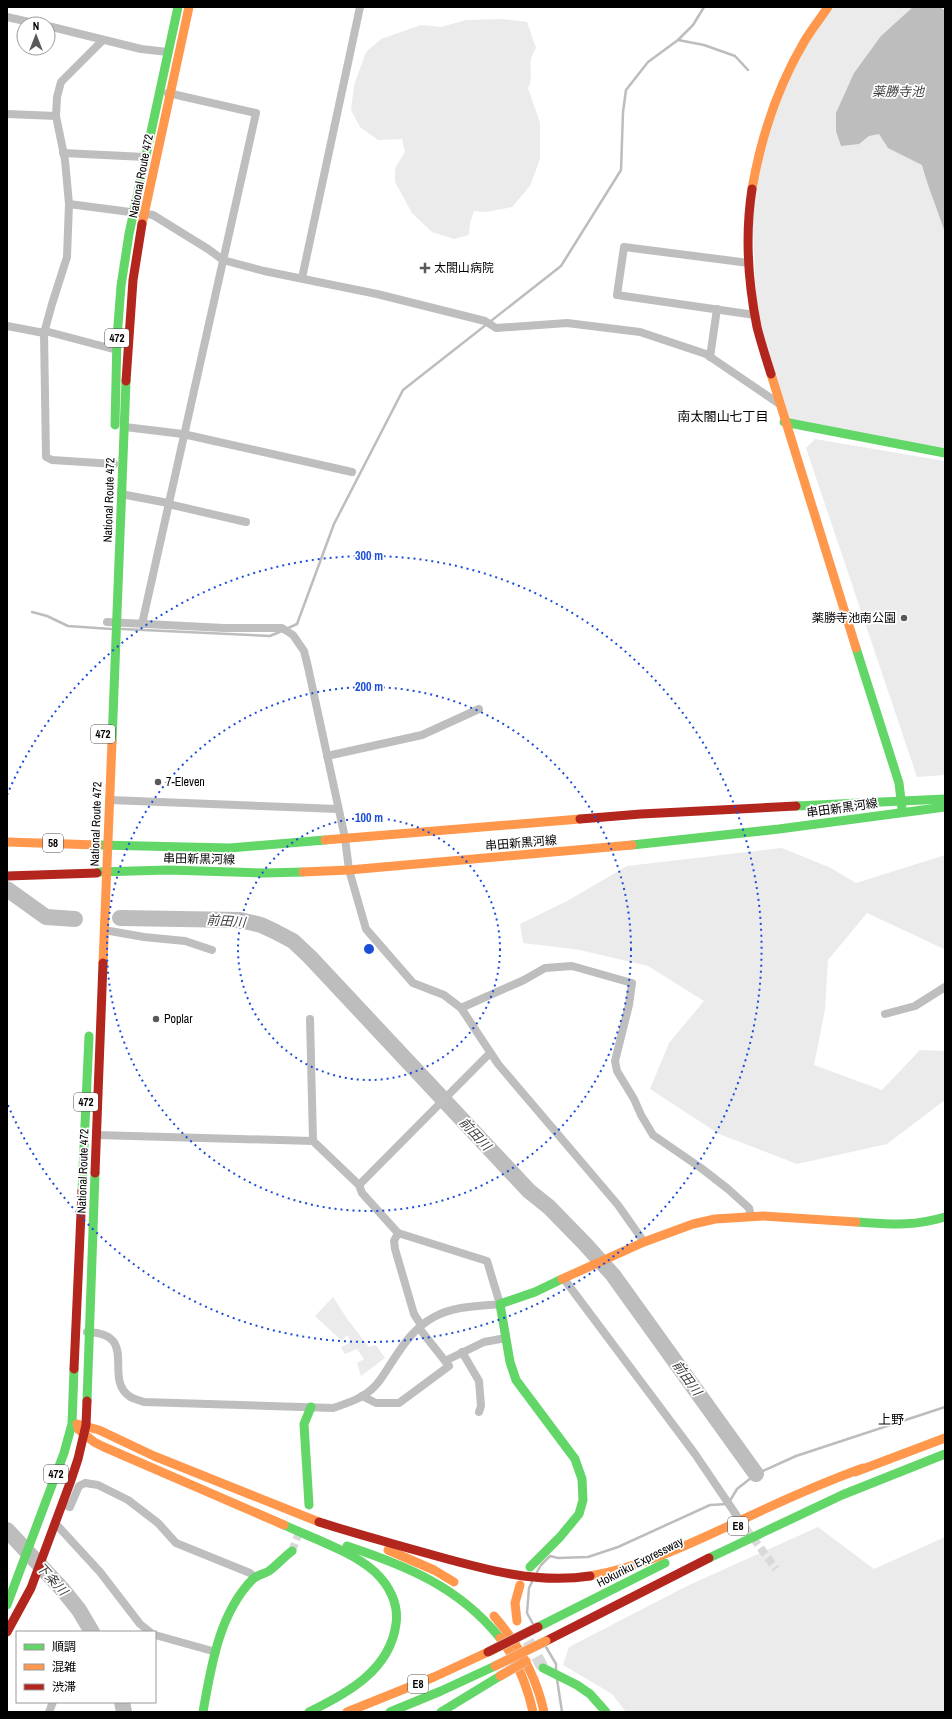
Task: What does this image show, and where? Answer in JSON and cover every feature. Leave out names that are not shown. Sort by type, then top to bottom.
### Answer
[{"type":"main road","name":"National Route 472","points":[[106,646],[112,622],[114,437],[121,286],[145,157],[178,7]]},
{"type":"main road","name":"National Route 472","points":[[7,1632],[31,1588],[51,1536],[85,1435],[104,930],[100,870],[112,622],[122,494],[128,337],[138,245],[189,7]]},
{"type":"main road","points":[[828,7],[804,39],[784,79],[771,109],[756,157],[748,238],[749,264],[755,314],[778,403],[899,783],[903,812]]},
{"type":"main road","points":[[784,422],[945,453]]},
{"type":"main road","name":"串田新黒河線","points":[[101,845],[230,848],[641,814],[945,799]]},
{"type":"main road","name":"串田新黒河線","points":[[7,876],[100,870],[168,870],[264,873],[349,870],[624,846],[779,829],[945,807]]},
{"type":"main road","name":"58","points":[[7,842],[101,845]]},
{"type":"main road","name":"National Route 472","points":[[96,885],[100,870]]},
{"type":"main road","name":"National Route 472","points":[[7,1605],[69,1439],[72,1424],[90,1025]]},
{"type":"main road","points":[[530,1567],[560,1537],[579,1514],[583,1500],[582,1478],[575,1459],[516,1380],[510,1362],[500,1304],[535,1292],[644,1242],[693,1224],[715,1219],[751,1216],[907,1225],[928,1222],[945,1217]]},
{"type":"main road","points":[[309,1505],[304,1424],[311,1407]]},
{"type":"main road","points":[[72,1424],[86,1425],[223,1485],[434,1570],[464,1589]]},
{"type":"main road","points":[[72,1424],[85,1435],[111,1450],[285,1526],[357,1560],[372,1569],[382,1579],[389,1589],[397,1614],[397,1627],[394,1640],[381,1663],[358,1684],[309,1712]]},
{"type":"main road","name":"Hokuriku Expressway","points":[[347,1712],[434,1677],[488,1652],[753,1518],[863,1468],[945,1438]]},
{"type":"main road","name":"E8","points":[[390,1712],[547,1644],[621,1603],[815,1506],[869,1483],[945,1454]]},
{"type":"main road","points":[[318,1522],[443,1557],[514,1574],[552,1578],[588,1577],[620,1570],[652,1559],[825,1482],[863,1468]]},
{"type":"main road","points":[[285,1526],[365,1552],[413,1572],[450,1591],[481,1617],[506,1647],[523,1678],[533,1712]]},
{"type":"main road","points":[[203,1712],[208,1681],[216,1652],[225,1626],[240,1596],[255,1578],[265,1573],[292,1551]]},
{"type":"main road","points":[[517,1620],[515,1603],[520,1585]]},
{"type":"main road","points":[[489,1611],[510,1635],[527,1661],[536,1682],[544,1712]]},
{"type":"main road","points":[[442,1712],[500,1676],[547,1644]]},
{"type":"main road","points":[[543,1668],[577,1685],[590,1694],[606,1712]]},
{"type":"street","points":[[302,278],[360,7]]},
{"type":"street","points":[[56,28],[141,49],[168,52]]},
{"type":"street","points":[[103,40],[61,82],[57,96],[56,116],[63,153],[69,204],[67,257],[44,332],[46,457],[52,460],[114,464]]},
{"type":"street","points":[[142,624],[183,434],[256,113],[159,91]]},
{"type":"street","points":[[7,114],[56,116]]},
{"type":"street","points":[[63,153],[145,157]]},
{"type":"street","points":[[69,204],[154,215],[223,260],[264,271],[377,294],[485,321],[496,328],[567,323],[640,332],[706,354],[778,403]]},
{"type":"street","points":[[749,264],[624,247],[617,296],[755,314]]},
{"type":"street","points":[[710,357],[717,309]]},
{"type":"street","points":[[7,326],[44,332],[117,350]]},
{"type":"street","points":[[124,427],[183,434],[352,472]]},
{"type":"street","points":[[122,494],[168,503],[246,522]]},
{"type":"street","points":[[112,622],[282,628],[294,635],[304,651],[345,838],[349,870],[366,929],[413,983],[444,995],[461,1008],[490,1054],[549,1126],[618,1205],[644,1242]]},
{"type":"street","points":[[327,756],[422,735],[479,709]]},
{"type":"street","points":[[103,798],[338,809]]},
{"type":"street","points":[[104,930],[144,937],[185,941],[212,950]]},
{"type":"street","points":[[461,1008],[524,980],[545,968],[572,966],[632,983],[629,1005],[615,1061],[617,1071],[653,1135],[701,1168],[728,1189],[749,1208],[751,1216]]},
{"type":"street","points":[[885,1014],[915,1006],[945,987]]},
{"type":"street","points":[[310,1019],[313,1142]]},
{"type":"street","points":[[359,1185],[490,1054]]},
{"type":"street","points":[[77,1332],[90,1332],[107,1336],[115,1344],[121,1385],[128,1396],[144,1402],[332,1408],[348,1403],[362,1396],[375,1386],[404,1344],[420,1326],[436,1316],[455,1309],[500,1304],[487,1261],[398,1233],[362,1193],[359,1185],[313,1142],[96,1135]]},
{"type":"street","points":[[362,1396],[376,1403],[399,1403],[449,1366],[420,1326],[414,1314],[395,1249],[394,1241],[398,1233]]},
{"type":"street","points":[[564,1279],[695,1454],[739,1519]]},
{"type":"street","points":[[445,1361],[484,1342],[506,1338]]},
{"type":"street","points":[[462,1352],[479,1381],[481,1406],[479,1412]]},
{"type":"street","points":[[62,1504],[70,1507],[79,1486],[85,1483],[98,1485],[128,1500],[158,1523],[176,1543],[250,1572],[255,1578]]},
{"type":"street","points":[[55,1523],[100,1572],[140,1624],[149,1631]]},
{"type":"street","points":[[156,1635],[216,1652]]},
{"type":"shaded area","points":[[833,7],[945,7],[945,453],[785,423],[757,324],[752,200],[773,114],[806,44]]},
{"type":"shaded area","points":[[503,19],[527,22],[536,48],[531,60],[531,80],[528,88],[540,123],[540,159],[530,186],[512,207],[486,212],[474,211],[470,223],[469,235],[454,239],[432,232],[412,213],[395,182],[395,168],[405,152],[402,139],[378,140],[360,127],[351,110],[354,85],[366,52],[381,39],[421,25],[441,27],[466,20]]},
{"type":"shaded area","name":"薬勝寺池南公園","points":[[815,439],[945,461],[945,775],[917,777],[806,448]]},
{"type":"shaded area","points":[[782,848],[831,868],[856,883],[945,855],[944,949],[867,913],[828,960],[825,1010],[814,1065],[882,1090],[920,1050],[945,1051],[945,1100],[887,1144],[797,1164],[719,1134],[650,1089],[669,1043],[704,1001],[648,966],[580,950],[523,943],[520,924],[567,901],[627,866]]},
{"type":"shaded area","points":[[333,1297],[348,1320],[369,1347],[376,1345],[385,1358],[361,1376],[357,1363],[364,1359],[357,1349],[345,1354],[341,1347],[351,1342],[347,1335],[342,1341],[315,1316]]},
{"type":"shaded area","points":[[818,1527],[874,1569],[945,1537],[945,1712],[626,1712],[612,1694],[563,1665],[569,1647],[687,1586]]},
{"type":"water","name":"薬勝寺池","points":[[913,7],[940,7],[945,11],[945,233],[922,165],[888,148],[879,134],[869,136],[859,144],[841,146],[836,131],[836,113],[854,73],[881,36]]},
{"type":"waterway","points":[[704,7],[693,25],[678,40],[704,45],[735,56],[748,70]]},
{"type":"waterway","points":[[286,629],[297,624],[334,524],[403,390],[561,266],[621,170],[623,112],[626,90],[648,62],[678,40]]},
{"type":"waterway","points":[[32,612],[47,616],[68,626],[111,629]]},
{"type":"waterway","points":[[122,629],[270,636],[282,631]]},
{"type":"waterway","name":"前田川","points":[[7,889],[46,917],[75,919]]},
{"type":"waterway","name":"前田川","points":[[120,918],[240,920],[261,925],[293,941],[310,957],[529,1191],[549,1207],[613,1275],[756,1474]]},
{"type":"waterway","points":[[537,1572],[541,1565],[550,1556],[558,1558],[588,1557],[618,1547],[710,1505],[728,1504],[737,1489],[756,1474],[796,1456],[945,1407]]},
{"type":"waterway","name":"下条川","points":[[7,1530],[63,1590],[79,1610],[91,1631]]},
{"type":"waterway","points":[[532,1582],[529,1588],[527,1613],[533,1624]]},
{"type":"waterway","points":[[546,1647],[556,1664],[556,1670]]},
{"type":"waterway","points":[[557,1679],[562,1712]]},
{"type":"waterway","name":"下条川","points":[[122,1703],[124,1712]]},
{"type":"tunnel","points":[[739,1519],[776,1569]]},
{"type":"tunnel","points":[[292,1551],[300,1530]]},
{"type":"tunnel","points":[[528,1641],[543,1668]]},
{"type":"traffic: fast","points":[[115,425],[117,338],[121,286],[129,234],[178,7]]},
{"type":"traffic: fast","points":[[112,742],[126,381]]},
{"type":"traffic: fast","points":[[784,422],[945,453]]},
{"type":"traffic: fast","points":[[856,648],[899,783],[902,809]]},
{"type":"traffic: fast","points":[[796,806],[945,799]]},
{"type":"traffic: fast","points":[[632,845],[779,829],[945,807]]},
{"type":"traffic: fast","points":[[99,845],[230,848],[325,840]]},
{"type":"traffic: fast","points":[[98,872],[168,870],[264,873],[303,872]]},
{"type":"traffic: fast","points":[[82,1191],[89,1036]]},
{"type":"traffic: fast","points":[[87,1401],[95,1173]]},
{"type":"traffic: fast","points":[[856,1222],[911,1224],[945,1217]]},
{"type":"traffic: fast","points":[[530,1567],[560,1537],[579,1514],[583,1500],[582,1479],[575,1459],[516,1380],[510,1362],[500,1304],[535,1292],[562,1279]]},
{"type":"traffic: fast","points":[[7,1605],[64,1453],[72,1424],[74,1369]]},
{"type":"traffic: fast","points":[[309,1505],[304,1424],[311,1407]]},
{"type":"traffic: fast","points":[[709,1558],[842,1495],[945,1454]]},
{"type":"traffic: fast","points":[[284,1525],[344,1552],[366,1565],[385,1583],[392,1595],[396,1609],[397,1617],[392,1640],[376,1667],[352,1688],[309,1712]]},
{"type":"traffic: fast","points":[[347,1546],[411,1570],[431,1580],[467,1605],[484,1620],[500,1638]]},
{"type":"traffic: fast","points":[[203,1712],[209,1677],[218,1641],[232,1608],[241,1593],[256,1576],[269,1571],[292,1551]]},
{"type":"traffic: fast","points":[[538,1627],[665,1563]]},
{"type":"traffic: fast","points":[[390,1712],[441,1691],[495,1666]]},
{"type":"traffic: fast","points":[[543,1668],[577,1685],[590,1694],[606,1712]]},
{"type":"traffic: fast","points":[[441,1712],[500,1676]]},
{"type":"traffic: slow","points":[[142,224],[189,7]]},
{"type":"traffic: slow","points":[[752,189],[765,132],[778,95],[794,59],[828,7]]},
{"type":"traffic: slow","points":[[771,374],[856,648]]},
{"type":"traffic: slow","points":[[103,963],[112,742]]},
{"type":"traffic: slow","points":[[325,840],[580,819]]},
{"type":"traffic: slow","points":[[7,842],[98,845]]},
{"type":"traffic: slow","points":[[303,872],[349,870],[632,845]]},
{"type":"traffic: slow","points":[[562,1279],[644,1242],[693,1224],[715,1219],[763,1216],[856,1222]]},
{"type":"traffic: slow","points":[[77,1424],[99,1430],[154,1456],[319,1522]]},
{"type":"traffic: slow","points":[[78,1429],[94,1442],[104,1447],[284,1525]]},
{"type":"traffic: slow","points":[[855,1472],[945,1438]]},
{"type":"traffic: slow","points":[[590,1576],[628,1567],[664,1554],[798,1494],[863,1468]]},
{"type":"traffic: slow","points":[[388,1550],[434,1570],[454,1582]]},
{"type":"traffic: slow","points":[[517,1621],[515,1603],[520,1585]]},
{"type":"traffic: slow","points":[[494,1616],[519,1649],[536,1685],[544,1712]]},
{"type":"traffic: slow","points":[[500,1638],[521,1673],[533,1712]]},
{"type":"traffic: slow","points":[[495,1666],[546,1641]]},
{"type":"traffic: slow","points":[[347,1712],[434,1677],[488,1652]]},
{"type":"traffic: slow","points":[[500,1676],[526,1661]]},
{"type":"traffic: jam","points":[[752,189],[748,241],[751,293],[757,327],[771,374]]},
{"type":"traffic: jam","points":[[126,381],[133,280],[142,224]]},
{"type":"traffic: jam","points":[[580,819],[641,814],[796,806]]},
{"type":"traffic: jam","points":[[7,876],[97,873]]},
{"type":"traffic: jam","points":[[95,1173],[103,963]]},
{"type":"traffic: jam","points":[[74,1369],[82,1191]]},
{"type":"traffic: jam","points":[[7,1632],[31,1588],[70,1483],[78,1459],[86,1425],[87,1401]]},
{"type":"traffic: jam","points":[[319,1522],[484,1569],[548,1578],[590,1576]]},
{"type":"traffic: jam","points":[[546,1641],[709,1558]]},
{"type":"traffic: jam","points":[[488,1652],[538,1627]]},
{"type":"place","name":"太閤山病院","points":[[425,268]]},
{"type":"place","name":"薬勝寺池南公園","points":[[904,618]]},
{"type":"place","name":"7-Eleven","points":[[158,782]]},
{"type":"place","name":"Poplar","points":[[156,1019]]},
{"type":"district","name":"南太閤山七丁目","points":[[723,416]]},
{"type":"district","name":"上野","points":[[891,1419]]}]
